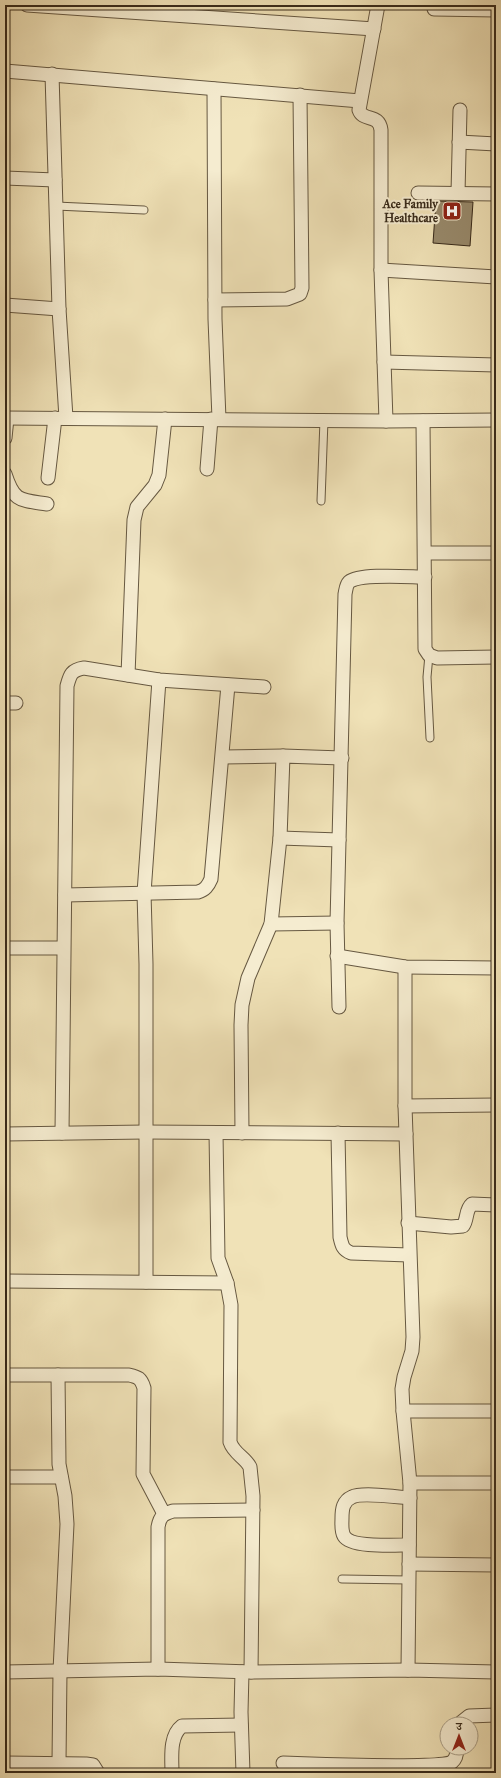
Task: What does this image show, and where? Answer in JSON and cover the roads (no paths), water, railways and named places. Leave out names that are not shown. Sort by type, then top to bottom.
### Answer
[{"type":"street","points":[[27,5],[374,29]]},
{"type":"street","points":[[378,5],[360,101],[360,114],[377,120],[381,124],[381,270],[386,421]]},
{"type":"street","points":[[434,9],[496,10]]},
{"type":"street","points":[[5,71],[360,101]]},
{"type":"street","points":[[48,478],[60,418],[59,309],[52,74]]},
{"type":"street","points":[[207,468],[214,419],[214,89]]},
{"type":"street","points":[[215,300],[286,299],[300,294],[302,288],[300,95]]},
{"type":"street","points":[[458,193],[460,110]]},
{"type":"street","points":[[459,142],[496,144]]},
{"type":"street","points":[[5,178],[55,180]]},
{"type":"street","points":[[418,192],[496,194]]},
{"type":"street","points":[[381,270],[496,277]]},
{"type":"street","points":[[5,305],[59,309]]},
{"type":"street","points":[[384,362],[496,365]]},
{"type":"street","points":[[5,438],[6,418],[386,421],[496,420]]},
{"type":"street","points":[[128,675],[134,520],[137,507],[155,485],[159,475],[165,419]]},
{"type":"street","points":[[423,421],[425,648],[429,655],[437,658],[496,658]]},
{"type":"street","points":[[5,474],[10,490],[14,496],[28,502],[47,504]]},
{"type":"street","points":[[425,553],[496,553]]},
{"type":"street","points":[[339,1007],[337,923],[345,594],[347,585],[350,581],[359,578],[374,576],[425,577]]},
{"type":"street","points":[[62,1133],[67,686],[72,672],[76,669],[84,668],[159,680],[264,687]]},
{"type":"street","points":[[146,1282],[146,964],[144,893],[159,680]]},
{"type":"street","points":[[65,895],[198,892],[204,890],[208,885],[211,879],[223,757],[228,685]]},
{"type":"street","points":[[223,757],[283,756],[342,758]]},
{"type":"street","points":[[242,1133],[242,1005],[248,978],[271,924],[280,838],[283,756]]},
{"type":"street","points":[[280,838],[339,840]]},
{"type":"street","points":[[271,924],[337,923]]},
{"type":"street","points":[[5,948],[63,948]]},
{"type":"street","points":[[337,956],[405,967],[496,968]]},
{"type":"street","points":[[405,967],[405,1106],[412,1344],[410,1361],[404,1377],[402,1411],[410,1483],[408,1670]]},
{"type":"street","points":[[405,1106],[496,1105]]},
{"type":"street","points":[[5,1134],[145,1132],[406,1134]]},
{"type":"street","points":[[216,1133],[218,1258],[227,1283],[231,1306],[230,1442],[235,1453],[248,1463],[250,1467],[253,1510],[247,1672],[242,1725],[243,1773]]},
{"type":"street","points":[[338,1133],[340,1238],[342,1246],[345,1251],[351,1253],[409,1255]]},
{"type":"street","points":[[408,1223],[451,1227],[463,1226],[466,1223],[467,1210],[472,1204],[496,1205]]},
{"type":"street","points":[[5,1280],[227,1283]]},
{"type":"street","points":[[5,1375],[129,1375],[137,1376],[142,1380],[144,1388],[143,1474],[164,1514]]},
{"type":"street","points":[[58,1375],[58,1449],[65,1496],[66,1524],[60,1671],[59,1762]]},
{"type":"street","points":[[402,1411],[496,1411]]},
{"type":"street","points":[[5,1477],[61,1477]]},
{"type":"street","points":[[410,1483],[496,1483]]},
{"type":"street","points":[[409,1545],[375,1545],[348,1540],[344,1536],[342,1508],[346,1501],[352,1497],[362,1495],[410,1498]]},
{"type":"street","points":[[158,1669],[158,1527],[160,1519],[164,1514],[173,1511],[253,1510]]},
{"type":"street","points":[[409,1564],[496,1565]]},
{"type":"street","points":[[5,1672],[158,1669],[247,1672],[408,1670],[496,1672]]},
{"type":"street","points":[[468,1716],[496,1715]]},
{"type":"street","points":[[172,1773],[173,1745],[175,1735],[177,1730],[182,1726],[242,1725]]},
{"type":"street","points":[[283,1763],[346,1769],[446,1764],[452,1762],[455,1756]]},
{"type":"street","points":[[5,1762],[59,1762],[93,1765],[98,1773]]},
{"type":"lane","points":[[56,206],[144,210]]},
{"type":"lane","points":[[321,501],[324,420]]},
{"type":"lane","points":[[429,655],[427,677],[430,738]]},
{"type":"lane","points":[[342,1579],[409,1580]]},
{"type":"place","name":"Ace Family Healthcare","points":[[452,211]]}]
